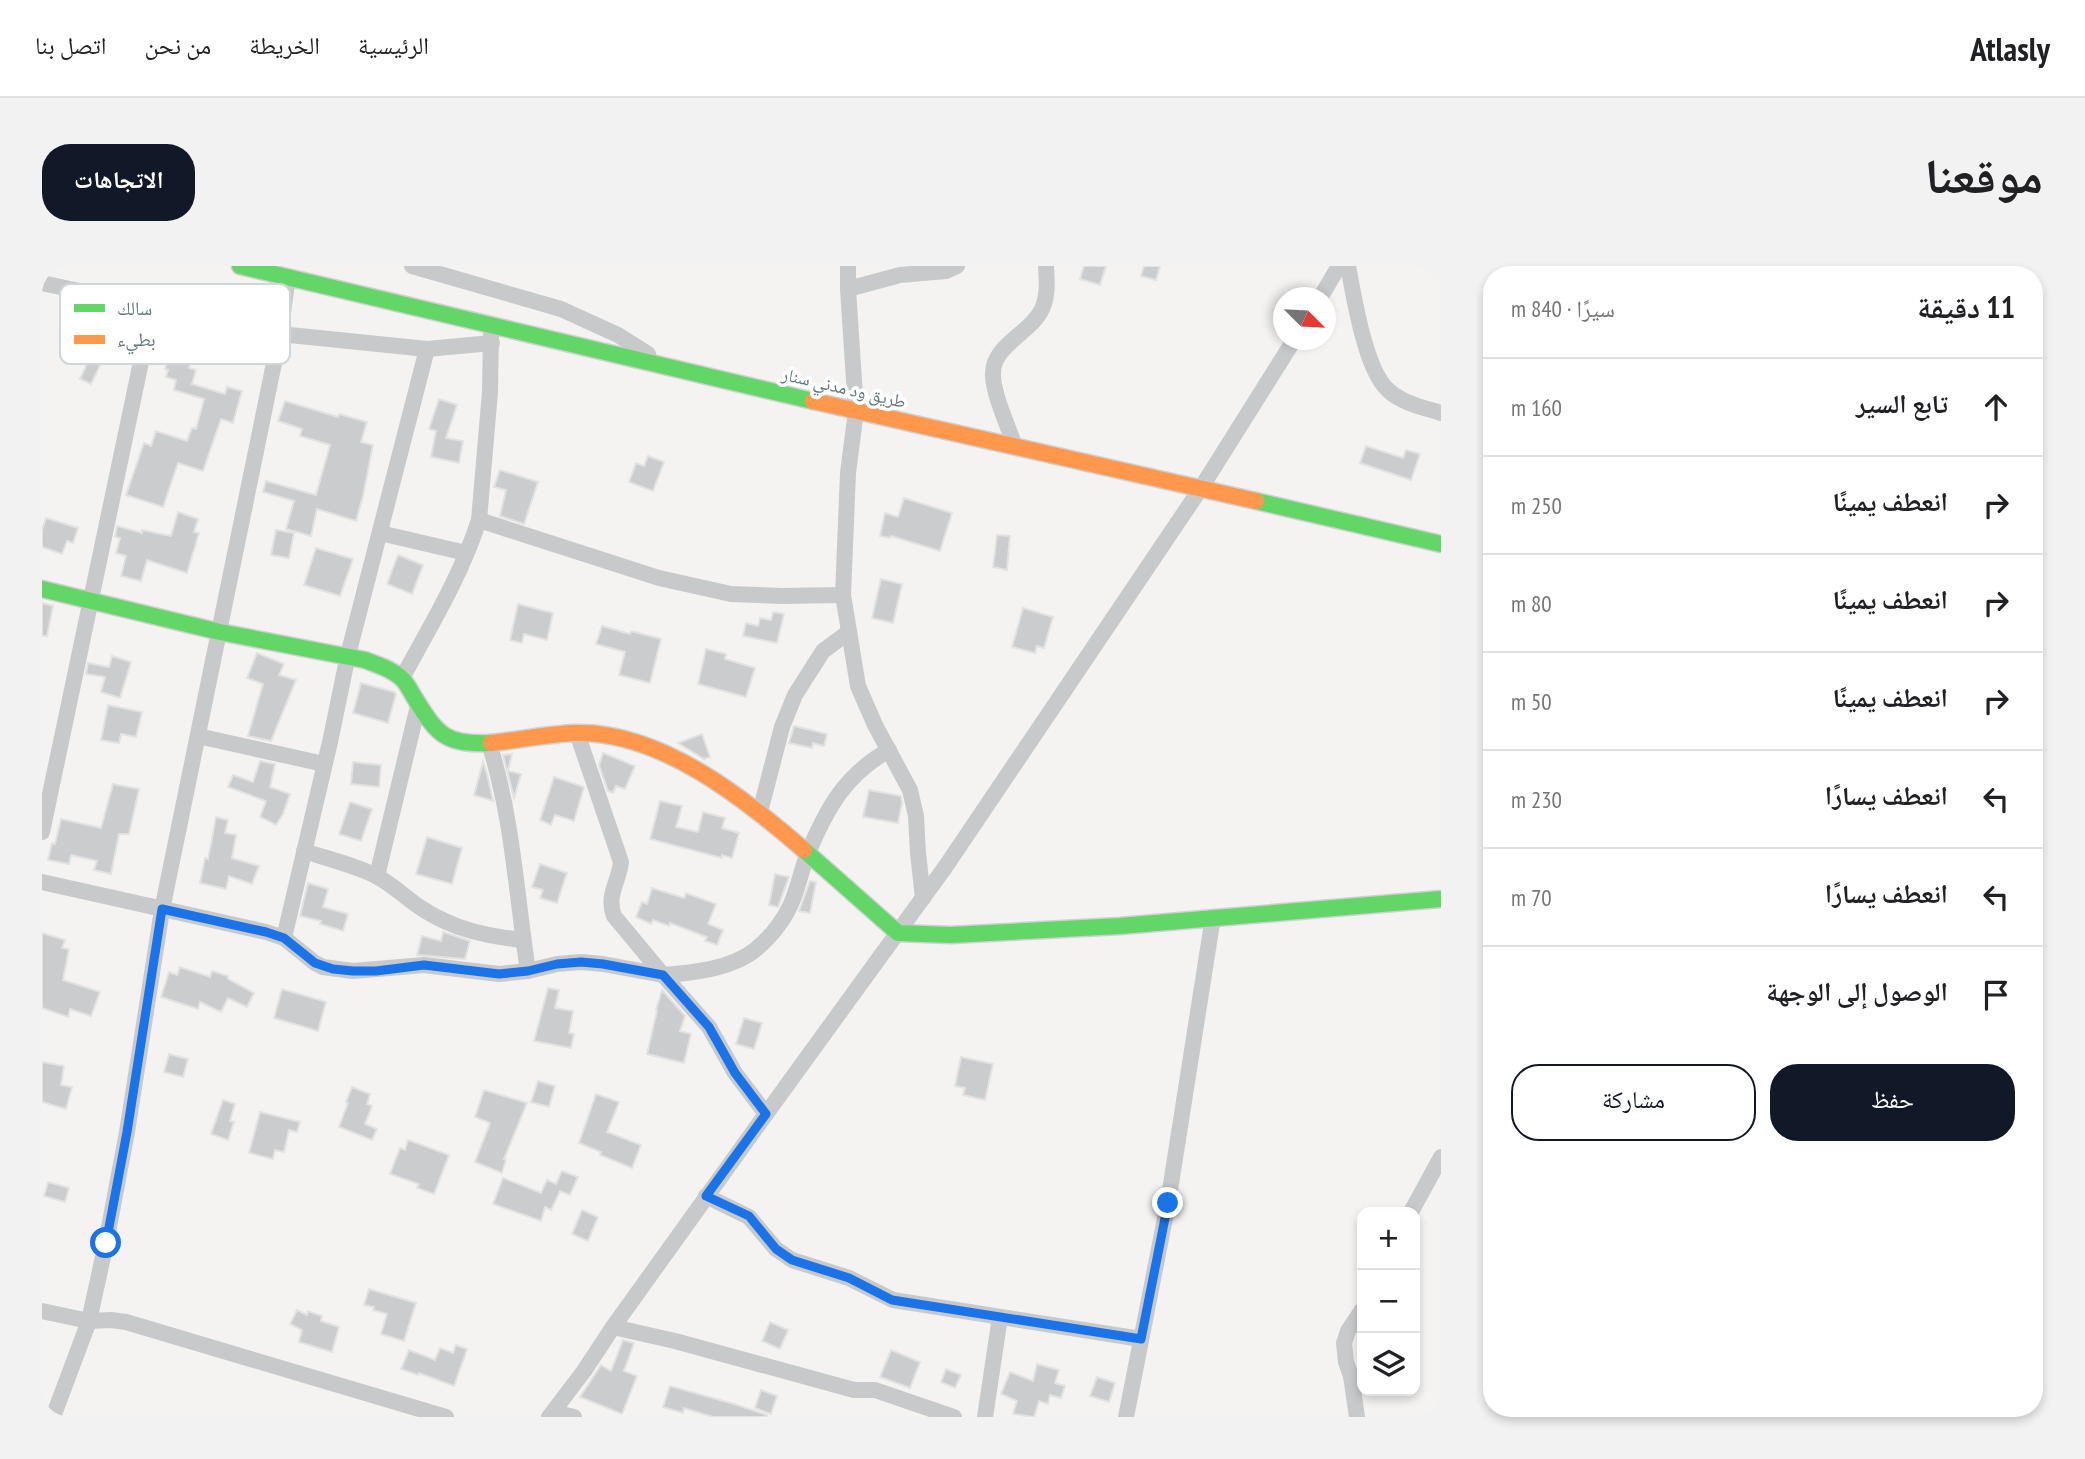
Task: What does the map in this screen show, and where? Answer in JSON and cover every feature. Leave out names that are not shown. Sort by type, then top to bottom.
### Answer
[{"type":"main road","name":"طريق ود مدني سنار","points":[[240,266],[856,411],[1441,544]]},
{"type":"main road","points":[[42,589],[220,632],[348,655],[386,668],[402,678],[430,723],[445,737],[462,743],[489,743],[577,733],[622,738],[672,757],[760,812],[898,933],[976,934],[1120,926],[1441,899]]},
{"type":"street","points":[[412,266],[460,273],[561,309],[618,335],[669,367]]},
{"type":"street","points":[[848,266],[856,411],[847,485],[843,595],[858,686],[874,724],[910,790],[916,816],[923,898]]},
{"type":"street","points":[[848,289],[900,275],[946,271],[957,266]]},
{"type":"street","points":[[1016,447],[992,372],[998,357],[1042,311],[1047,293],[1046,266]]},
{"type":"street","points":[[1327,287],[1339,266]]},
{"type":"street","points":[[1348,266],[1372,365],[1386,388],[1403,401],[1441,412]]},
{"type":"street","points":[[287,284],[288,277]]},
{"type":"street","points":[[42,282],[60,286]]},
{"type":"street","points":[[402,678],[439,611],[479,520],[492,344],[491,325]]},
{"type":"street","points":[[290,335],[427,349],[492,344]]},
{"type":"street","points":[[284,938],[348,655],[427,349]]},
{"type":"street","points":[[551,1415],[923,898],[1033,739],[1201,488],[1288,350]]},
{"type":"street","points":[[42,832],[141,364]]},
{"type":"street","points":[[53,1417],[89,1321],[106,1243],[127,1132],[162,909],[274,364]]},
{"type":"street","points":[[479,520],[659,578],[731,594],[843,595]]},
{"type":"street","points":[[380,533],[466,553]]},
{"type":"street","points":[[760,812],[782,727],[795,695],[823,651],[849,632]]},
{"type":"street","points":[[376,876],[418,706]]},
{"type":"street","points":[[577,733],[621,862],[611,896],[614,916],[709,1027],[735,1073],[766,1114]]},
{"type":"street","points":[[198,736],[324,764]]},
{"type":"street","points":[[489,743],[508,816],[528,971]]},
{"type":"street","points":[[42,882],[266,932],[284,938],[315,963],[333,969],[376,971],[424,965],[499,974],[581,962],[663,975],[704,970],[731,963],[753,952],[771,935],[793,901],[808,854],[831,806],[846,783],[871,760],[888,750]]},
{"type":"street","points":[[304,851],[376,876],[444,922],[467,931],[523,940]]},
{"type":"street","points":[[1126,1417],[1168,1203],[1213,917]]},
{"type":"street","points":[[1413,1207],[1441,1157]]},
{"type":"street","points":[[706,1196],[749,1216],[776,1249],[792,1260],[849,1278],[892,1300],[1141,1339]]},
{"type":"street","points":[[42,1311],[89,1321],[111,1320],[148,1328],[446,1417]]},
{"type":"street","points":[[985,1417],[1000,1317]]},
{"type":"street","points":[[1357,1318],[1344,1343],[1357,1417]]},
{"type":"street","points":[[613,1327],[858,1390],[872,1389],[954,1417]]},
{"type":"street","points":[[551,1415],[575,1417]]},
{"type":"building","points":[[1084,266],[1106,266],[1100,285],[1080,279]]},
{"type":"building","points":[[1144,266],[1160,266],[1156,280],[1141,276]]},
{"type":"building","points":[[87,364],[101,364],[91,384],[80,379]]},
{"type":"building","points":[[166,364],[190,364],[189,368],[196,370],[192,384],[225,394],[227,387],[242,391],[233,423],[221,419],[203,471],[178,463],[163,507],[126,495],[144,443],[151,446],[156,431],[187,441],[192,428],[196,429],[204,399],[174,390],[176,380],[166,377],[168,370],[165,369]]},
{"type":"building","points":[[439,399],[457,405],[446,438],[463,441],[459,463],[431,457],[436,431],[429,429]]},
{"type":"building","points":[[285,401],[338,417],[339,414],[367,422],[361,442],[373,445],[356,521],[317,509],[311,536],[286,529],[294,501],[263,492],[266,481],[316,495],[330,445],[300,436],[302,429],[278,421]]},
{"type":"building","points":[[1366,446],[1403,458],[1406,450],[1420,454],[1411,480],[1360,463]]},
{"type":"building","points":[[648,456],[664,462],[653,491],[629,482],[636,463],[644,466]]},
{"type":"building","points":[[500,470],[538,482],[524,524],[500,516],[506,490],[494,487]]},
{"type":"building","points":[[904,498],[952,513],[940,551],[891,536],[880,536],[885,513],[898,517]]},
{"type":"building","points":[[178,512],[198,519],[194,532],[199,533],[187,573],[147,560],[141,581],[121,576],[126,556],[116,553],[120,538],[115,537],[117,526],[142,533],[142,530],[171,536]]},
{"type":"building","points":[[46,518],[78,528],[73,543],[67,541],[62,554],[42,547],[42,530]]},
{"type":"building","points":[[276,530],[294,533],[289,558],[271,555]]},
{"type":"building","points":[[997,535],[1010,536],[1007,570],[993,567]]},
{"type":"building","points":[[316,548],[353,559],[340,596],[304,585]]},
{"type":"building","points":[[398,555],[423,565],[412,594],[387,584]]},
{"type":"building","points":[[881,579],[902,584],[893,623],[872,618]]},
{"type":"building","points":[[42,603],[53,606],[47,636],[42,636]]},
{"type":"building","points":[[518,604],[553,613],[547,640],[524,634],[522,643],[510,640]]},
{"type":"building","points":[[1023,608],[1053,617],[1044,648],[1037,646],[1035,653],[1012,647]]},
{"type":"building","points":[[773,612],[784,614],[777,643],[743,636],[746,623],[758,626],[760,618],[771,620]]},
{"type":"building","points":[[602,626],[661,639],[650,683],[619,675],[625,652],[596,644]]},
{"type":"building","points":[[706,649],[726,654],[725,659],[755,668],[746,697],[698,684]]},
{"type":"building","points":[[257,653],[284,664],[279,675],[296,680],[271,741],[248,736],[263,684],[247,678]]},
{"type":"building","points":[[112,656],[131,662],[120,698],[101,692],[105,677],[86,674],[88,663],[109,667]]},
{"type":"building","points":[[361,683],[396,694],[388,723],[353,713]]},
{"type":"building","points":[[108,705],[142,712],[136,737],[121,734],[119,743],[101,740]]},
{"type":"building","points":[[794,726],[827,734],[824,746],[813,743],[812,748],[789,743]]},
{"type":"building","points":[[702,734],[710,757],[704,759],[678,743]]},
{"type":"building","points":[[603,753],[635,766],[625,789],[616,786],[613,793],[608,791],[599,765]]},
{"type":"building","points":[[512,754],[508,771],[521,774],[514,798],[503,755]]},
{"type":"building","points":[[260,761],[275,764],[270,787],[290,794],[276,825],[260,817],[266,801],[228,787],[233,775],[253,782]]},
{"type":"building","points":[[353,762],[381,765],[379,787],[351,784]]},
{"type":"building","points":[[483,762],[487,774],[493,801],[474,795]]},
{"type":"building","points":[[554,777],[584,787],[574,821],[555,815],[551,825],[540,820]]},
{"type":"building","points":[[113,784],[139,789],[129,834],[119,834],[111,874],[94,870],[97,861],[71,855],[69,864],[48,860],[61,819],[101,828]]},
{"type":"building","points":[[869,790],[901,796],[898,823],[863,817]]},
{"type":"building","points":[[660,801],[682,806],[676,827],[698,832],[703,812],[725,818],[722,828],[739,833],[732,858],[722,855],[722,858],[650,839]]},
{"type":"building","points":[[350,802],[372,809],[361,841],[339,834]]},
{"type":"building","points":[[216,817],[228,820],[225,833],[236,835],[232,858],[259,866],[252,884],[229,876],[226,889],[200,883],[205,858],[208,859]]},
{"type":"building","points":[[427,837],[462,848],[452,884],[416,874]]},
{"type":"building","points":[[540,864],[567,873],[557,903],[540,898],[543,890],[532,887]]},
{"type":"building","points":[[775,874],[789,877],[778,907],[769,905]]},
{"type":"building","points":[[810,881],[816,882],[810,913],[799,911]]},
{"type":"building","points":[[308,883],[328,889],[323,907],[348,914],[343,931],[320,924],[321,921],[300,916]]},
{"type":"building","points":[[652,888],[684,898],[686,893],[716,904],[708,924],[723,930],[717,945],[705,941],[707,937],[670,923],[669,926],[653,920],[651,924],[636,917],[642,902],[647,904]]},
{"type":"building","points":[[443,932],[470,941],[465,959],[417,955],[422,936],[441,941]]},
{"type":"building","points":[[42,933],[65,940],[62,948],[69,949],[63,980],[100,992],[91,1016],[70,1009],[68,1017],[42,1008]]},
{"type":"building","points":[[180,967],[210,977],[212,971],[228,976],[228,979],[254,993],[247,1007],[228,998],[221,1012],[200,1002],[198,1009],[161,997],[169,972],[177,975]]},
{"type":"building","points":[[548,988],[559,990],[555,1008],[573,1011],[569,1033],[574,1034],[571,1048],[534,1041]]},
{"type":"building","points":[[282,989],[326,1002],[318,1031],[274,1018]]},
{"type":"building","points":[[662,990],[685,1016],[680,1031],[691,1034],[684,1063],[647,1054]]},
{"type":"building","points":[[744,1018],[762,1023],[754,1049],[736,1044]]},
{"type":"building","points":[[169,1054],[188,1059],[183,1077],[164,1072]]},
{"type":"building","points":[[961,1057],[993,1064],[985,1100],[963,1095],[965,1088],[955,1086]]},
{"type":"building","points":[[42,1062],[64,1066],[61,1085],[72,1087],[66,1109],[42,1102]]},
{"type":"building","points":[[538,1081],[555,1086],[549,1107],[531,1102]]},
{"type":"building","points":[[352,1087],[370,1094],[367,1104],[372,1106],[365,1124],[377,1129],[372,1140],[339,1127]]},
{"type":"building","points":[[484,1090],[527,1103],[504,1159],[506,1160],[502,1173],[475,1162],[490,1123],[475,1117]]},
{"type":"building","points":[[596,1094],[619,1102],[607,1132],[641,1145],[632,1168],[579,1143]]},
{"type":"building","points":[[223,1100],[235,1104],[230,1121],[234,1122],[228,1140],[211,1134]]},
{"type":"building","points":[[260,1112],[300,1122],[297,1132],[289,1130],[284,1152],[275,1150],[273,1159],[249,1153]]},
{"type":"building","points":[[408,1140],[449,1155],[434,1194],[417,1188],[419,1184],[390,1174],[400,1148],[405,1150]]},
{"type":"building","points":[[562,1171],[578,1177],[570,1195],[560,1191],[551,1210],[545,1207],[541,1221],[493,1204],[503,1178],[541,1193],[547,1180],[556,1184]]},
{"type":"building","points":[[48,1182],[69,1188],[65,1202],[44,1196]]},
{"type":"building","points":[[582,1210],[598,1217],[588,1241],[572,1234]]},
{"type":"building","points":[[369,1289],[416,1303],[404,1341],[381,1334],[387,1314],[364,1305]]},
{"type":"building","points":[[297,1310],[307,1315],[308,1311],[322,1316],[321,1321],[339,1327],[332,1352],[299,1342],[302,1330],[290,1324]]},
{"type":"building","points":[[770,1322],[788,1330],[780,1349],[762,1341]]},
{"type":"building","points":[[623,1340],[634,1343],[624,1371],[637,1376],[622,1414],[580,1397],[601,1365],[611,1371]]},
{"type":"building","points":[[456,1345],[467,1349],[454,1386],[401,1369],[409,1350],[435,1360],[440,1348],[453,1353]]},
{"type":"building","points":[[891,1350],[920,1362],[910,1388],[880,1377]]},
{"type":"building","points":[[1037,1364],[1059,1370],[1055,1383],[1065,1386],[1061,1398],[1050,1395],[1048,1404],[1039,1401],[1034,1417],[1013,1414],[1017,1401],[1001,1394],[1010,1372],[1033,1381]]},
{"type":"building","points":[[946,1369],[961,1375],[955,1388],[941,1382]]},
{"type":"building","points":[[1097,1377],[1115,1383],[1109,1402],[1090,1396]]},
{"type":"building","points":[[670,1386],[767,1415],[713,1417],[684,1408],[683,1413],[663,1407]]},
{"type":"building","points":[[761,1390],[777,1396],[771,1414],[755,1408]]},
{"type":"traffic: fast","points":[[240,266],[813,401]]},
{"type":"traffic: fast","points":[[1256,501],[1441,544]]},
{"type":"traffic: fast","points":[[42,589],[220,632],[365,660],[388,669],[402,679],[431,722],[445,736],[464,742],[491,743]]},
{"type":"traffic: fast","points":[[804,850],[898,933],[951,935],[1120,926],[1441,899]]},
{"type":"traffic: slow","points":[[813,401],[1256,501]]},
{"type":"traffic: slow","points":[[491,743],[576,733],[607,735],[639,743],[699,771],[755,810],[804,850]]},
{"type":"route","points":[[106,1243],[127,1132],[162,909],[284,938],[315,963],[333,969],[376,971],[424,965],[499,974],[581,962],[663,975],[709,1027],[735,1073],[766,1114],[706,1196],[749,1216],[768,1241],[792,1260],[849,1278],[892,1300],[1141,1339],[1168,1203]]}]
